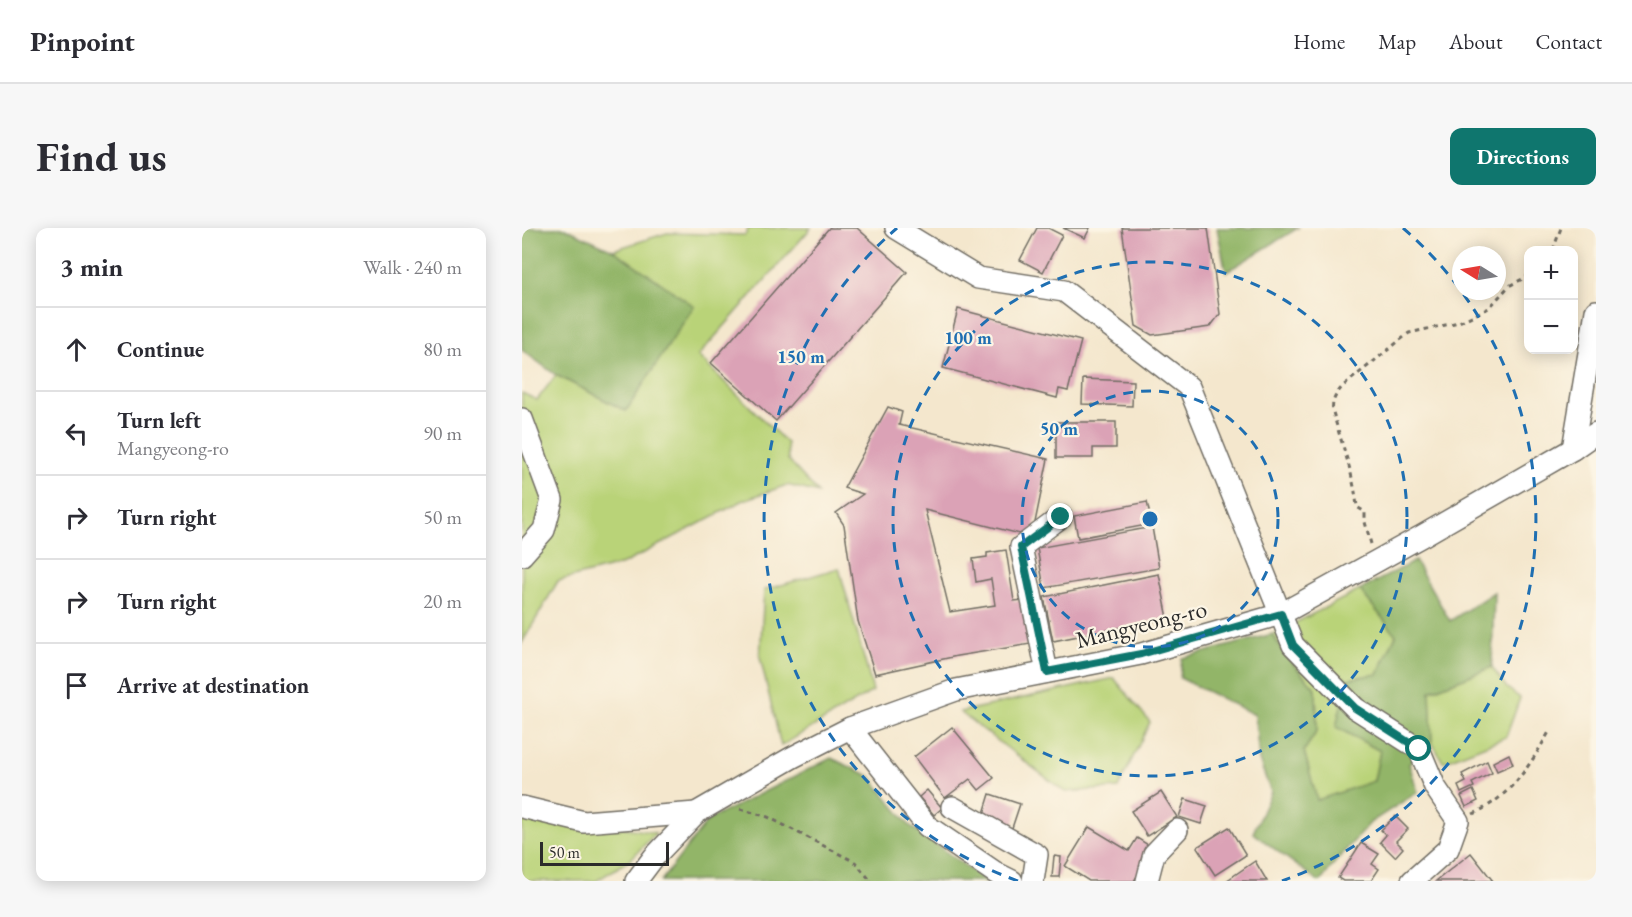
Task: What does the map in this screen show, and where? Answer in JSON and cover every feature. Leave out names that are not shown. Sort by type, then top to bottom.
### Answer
[{"type":"street","points":[[897,228],[978,278],[1064,291],[1189,387],[1293,645],[1355,708],[1419,749],[1435,788],[1458,821],[1448,849],[1412,881]]},
{"type":"street","points":[[1573,449],[1596,311]]},
{"type":"street","points":[[522,419],[552,500],[544,530],[522,555]]},
{"type":"street","name":"Mangyeong-ro","points":[[636,881],[654,857],[696,813],[793,757],[850,728],[956,690],[1141,654],[1281,614],[1413,541],[1573,449],[1596,433]]},
{"type":"street","points":[[1047,672],[1021,547],[1061,517]]},
{"type":"street","points":[[850,728],[927,826],[996,873],[1012,881]]},
{"type":"street","points":[[522,807],[584,822],[696,813]]},
{"type":"street","points":[[952,807],[1037,855],[1033,881]]},
{"type":"street","points":[[1147,881],[1154,854],[1177,830]]},
{"type":"path","points":[[1554,246],[1561,228]]},
{"type":"path","points":[[1365,522],[1365,512],[1357,507],[1354,483],[1333,412],[1332,405],[1337,393],[1409,333],[1459,322],[1479,313],[1489,308],[1509,286],[1524,278]]},
{"type":"path","points":[[1458,821],[1493,805],[1529,767],[1549,732]]},
{"type":"path","points":[[716,802],[768,817],[855,862],[871,881]]},
{"type":"green space","points":[[522,228],[565,228],[613,250],[694,306],[626,411],[556,375],[522,350]]},
{"type":"green space","points":[[749,228],[811,228],[698,356],[787,443],[788,460],[818,493],[787,485],[744,500],[623,564],[558,581],[522,643],[522,393],[537,400],[556,375],[626,411],[693,307],[613,250],[667,233],[745,235]]},
{"type":"green space","points":[[1217,228],[1298,228],[1226,272]]},
{"type":"green space","points":[[1415,561],[1450,621],[1494,592],[1492,667],[1430,691],[1432,742],[1409,764],[1418,792],[1371,822],[1321,881],[1318,881],[1253,833],[1271,792],[1259,760],[1255,715],[1180,678],[1182,658],[1273,634],[1283,653],[1316,689],[1317,731],[1304,751],[1317,800],[1374,781],[1380,751],[1336,727],[1347,679],[1378,674],[1396,635],[1360,590]]},
{"type":"green space","points":[[839,568],[873,691],[781,746],[760,657],[764,590]]},
{"type":"green space","points":[[1360,590],[1396,635],[1378,674],[1380,751],[1374,781],[1317,801],[1304,751],[1317,731],[1316,689],[1283,653],[1273,634]]},
{"type":"green space","points":[[1492,667],[1506,687],[1520,698],[1506,737],[1443,762],[1432,742],[1430,691]]},
{"type":"green space","points":[[1114,678],[1150,722],[1118,788],[1065,792],[960,712]]},
{"type":"green space","points":[[831,758],[870,776],[909,825],[986,881],[874,881],[868,876],[850,881],[661,881],[708,820]]},
{"type":"green space","points":[[522,810],[656,833],[630,860],[596,881],[522,881]]},
{"type":"building","points":[[829,228],[857,228],[907,272],[776,421],[711,363]]},
{"type":"building","points":[[1037,228],[1048,228],[1062,235],[1043,272],[1020,260]]},
{"type":"building","points":[[1063,228],[1090,228],[1085,238]]},
{"type":"building","points":[[1122,228],[1208,228],[1220,314],[1210,327],[1152,335],[1136,326]]},
{"type":"building","points":[[958,309],[1081,341],[1068,391],[1059,389],[1057,398],[943,368]]},
{"type":"building","points":[[1083,379],[1133,381],[1132,406],[1082,404]]},
{"type":"building","points":[[888,407],[902,412],[899,425],[1048,459],[1032,537],[925,510],[950,612],[995,605],[991,579],[976,582],[973,559],[987,557],[987,553],[1006,550],[1014,601],[1024,600],[1031,644],[957,656],[875,674],[858,621],[844,525],[836,513],[863,494],[844,488]]},
{"type":"building","points":[[1056,422],[1116,422],[1116,448],[1093,448],[1093,458],[1056,458]]},
{"type":"building","points":[[1147,502],[1152,524],[1078,538],[1074,516]]},
{"type":"building","points":[[1152,527],[1159,568],[1044,588],[1037,548]]},
{"type":"building","points":[[1159,574],[1168,618],[1053,641],[1044,597]]},
{"type":"building","points":[[952,727],[994,778],[979,790],[970,779],[945,798],[914,757]]},
{"type":"building","points":[[1509,754],[1513,764],[1497,771],[1493,762]]},
{"type":"building","points":[[1487,761],[1492,773],[1472,783],[1474,787],[1461,793],[1458,786],[1466,782],[1462,774]]},
{"type":"building","points":[[927,790],[942,808],[934,815],[919,797]]},
{"type":"building","points":[[1473,790],[1478,801],[1466,807],[1461,796]]},
{"type":"building","points":[[1161,792],[1177,817],[1147,836],[1131,811]]},
{"type":"building","points":[[990,794],[1020,804],[1011,831],[982,820]]},
{"type":"building","points":[[1185,799],[1207,806],[1201,824],[1179,817]]},
{"type":"building","points":[[1395,816],[1408,829],[1396,841],[1403,848],[1395,857],[1380,842],[1386,835],[1381,830]]},
{"type":"building","points":[[1089,827],[1129,851],[1137,838],[1153,848],[1134,881],[1089,881],[1065,866]]},
{"type":"building","points":[[1229,827],[1246,855],[1215,875],[1197,847]]},
{"type":"building","points":[[1361,843],[1379,854],[1372,864],[1379,869],[1371,881],[1343,881],[1338,878]]},
{"type":"building","points":[[1471,853],[1493,881],[1436,881]]},
{"type":"building","points":[[1054,856],[1061,857],[1059,877],[1052,877]]},
{"type":"building","points":[[1255,861],[1267,881],[1226,881]]},
{"type":"route","points":[[1061,517],[1021,547],[1047,672],[1141,654],[1281,614],[1293,645],[1355,708],[1419,749]]}]
